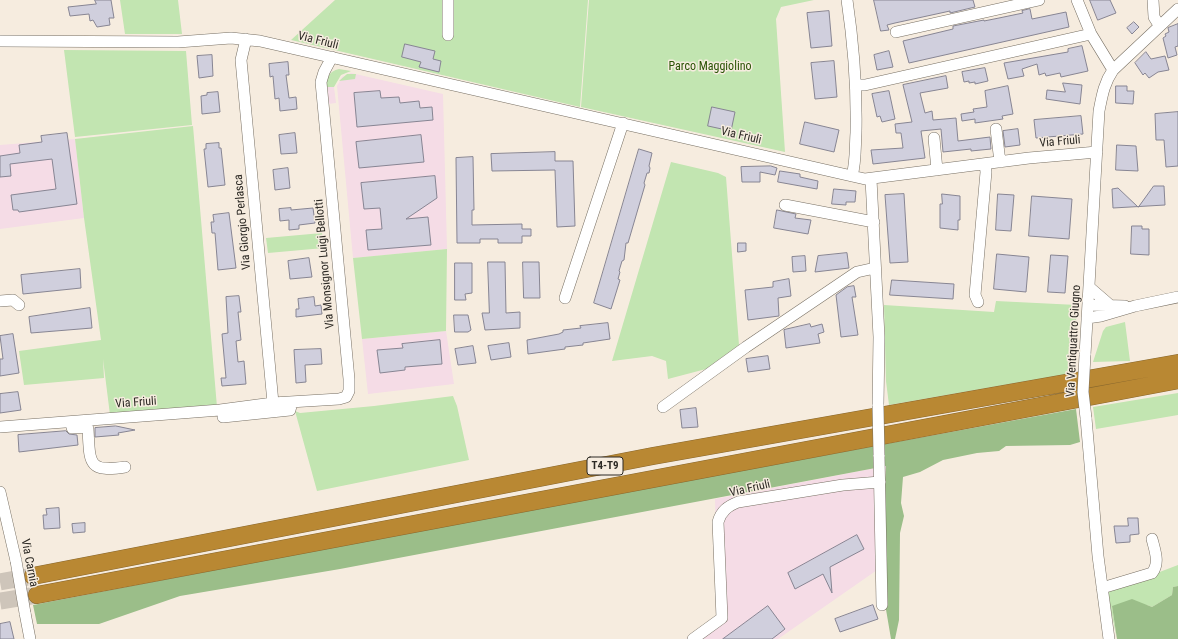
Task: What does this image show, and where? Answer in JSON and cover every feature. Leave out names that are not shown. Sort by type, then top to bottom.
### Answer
[{"type":"highway","name":"T4-T9","points":[[33,576],[653,456],[1178,363]]},
{"type":"highway","name":"T4-T9","points":[[37,595],[1178,380]]},
{"type":"street","points":[[448,0],[448,35]]},
{"type":"street","points":[[847,0],[855,54],[857,85],[855,159],[852,176]]},
{"type":"street","points":[[896,32],[1039,0]]},
{"type":"street","points":[[1077,0],[1091,34],[1113,70]]},
{"type":"street","points":[[1153,0],[1154,17],[1158,25]]},
{"type":"street","name":"Via Ventiquattro Giugno","points":[[1109,639],[1102,588],[1083,392],[1100,111],[1103,92],[1107,80],[1113,70],[1158,25],[1178,9]]},
{"type":"street","points":[[857,85],[865,85],[1091,34]]},
{"type":"street","name":"Via Friuli","points":[[0,41],[178,42],[231,38],[246,39],[276,44],[852,176],[871,179],[1000,162],[1097,152]]},
{"type":"street","name":"Via Giorgio Perlasca","points":[[246,39],[241,60],[273,403]]},
{"type":"street","name":"Via Monsignor Luigi Bellotti","points":[[273,403],[339,399],[346,397],[349,391],[322,82],[324,72],[332,58]]},
{"type":"street","points":[[565,298],[623,124]]},
{"type":"street","points":[[996,129],[1000,162]]},
{"type":"street","points":[[934,138],[937,170]]},
{"type":"street","points":[[978,302],[975,295],[986,172],[985,164]]},
{"type":"street","points":[[871,179],[879,337],[878,406],[882,605]]},
{"type":"street","points":[[785,205],[874,222]]},
{"type":"street","points":[[663,407],[746,347],[857,272],[875,268]]},
{"type":"street","points":[[1090,287],[1111,306]]},
{"type":"street","points":[[1087,318],[1178,297]]},
{"type":"street","points":[[0,302],[13,300],[19,305]]},
{"type":"street","points":[[1088,305],[1135,306]]},
{"type":"street","points":[[0,434],[290,410],[292,402]]},
{"type":"street","name":"Via Friuli","points":[[0,427],[220,410],[273,403]]},
{"type":"street","points":[[86,427],[90,460],[97,467],[105,470],[125,467]]},
{"type":"street","name":"Via Friuli","points":[[693,639],[722,618],[718,522],[720,516],[725,510],[738,502],[843,485],[880,482]]},
{"type":"street","name":"Via Carnia","points":[[0,492],[16,561],[30,639]]},
{"type":"street","points":[[1102,588],[1152,573],[1156,568],[1157,562],[1152,539]]},
{"type":"shaded area","points":[[351,73],[443,94],[447,249],[353,258],[337,86],[342,77]]},
{"type":"shaded area","points":[[327,87],[334,87],[336,103],[328,104]]},
{"type":"shaded area","points":[[75,139],[84,218],[0,229],[0,145]]},
{"type":"shaded area","points":[[446,331],[454,384],[368,394],[362,339]]},
{"type":"shaded area","points":[[886,466],[880,568],[778,639],[686,639],[718,614],[715,499]]},
{"type":"green space","points":[[120,0],[178,0],[182,34],[125,34]]},
{"type":"green space","points":[[335,0],[588,0],[580,107],[291,40]]},
{"type":"green space","name":"Parco Maggiolino","points":[[589,0],[814,0],[781,7],[776,19],[785,152],[581,107]]},
{"type":"green space","points":[[64,50],[186,51],[192,125],[75,137]]},
{"type":"green space","points":[[339,69],[351,71],[341,75],[334,87],[327,87],[329,75],[333,71]]},
{"type":"green space","points":[[347,74],[356,74],[355,79],[339,81]]},
{"type":"green space","points":[[193,126],[217,407],[110,415],[103,359],[104,378],[24,385],[19,351],[101,340],[84,218],[75,139]]},
{"type":"green space","points":[[671,162],[718,173],[726,177],[739,345],[706,369],[668,379],[666,361],[652,356],[612,361]]},
{"type":"green space","points":[[322,233],[324,248],[268,253],[266,238]]},
{"type":"green space","points":[[447,249],[446,331],[362,339],[353,258]]},
{"type":"green space","points":[[996,301],[1077,305],[1073,373],[889,405],[886,381],[884,305],[994,312]]},
{"type":"green space","points":[[1125,322],[1130,361],[1093,362],[1103,331],[1106,327]]},
{"type":"green space","points":[[1178,393],[1178,415],[1096,429],[1093,407]]},
{"type":"green space","points":[[453,396],[457,406],[469,460],[317,491],[295,411],[300,413],[374,406]]},
{"type":"green space","points":[[1076,409],[1080,442],[1070,445],[1006,446],[999,451],[977,453],[943,460],[920,472],[903,477],[901,503],[904,516],[900,533],[899,620],[895,639],[891,639],[880,574],[886,466],[340,569],[180,596],[99,624],[37,624],[33,605],[494,516]]},
{"type":"green space","points":[[1178,565],[1178,586],[1173,587],[1172,595],[1152,607],[1147,605],[1112,606],[1117,639],[1107,592]]},
{"type":"green space","points":[[1178,586],[1178,639],[1117,639],[1112,606],[1132,599],[1152,607],[1172,595],[1173,587]]},
{"type":"building","points":[[95,0],[111,0],[114,18],[109,18],[110,25],[97,27],[93,20],[90,21],[89,14],[70,16],[68,7],[96,4]]},
{"type":"building","points":[[874,0],[973,0],[975,7],[887,25],[889,30],[881,31]]},
{"type":"building","points":[[1090,0],[1110,0],[1116,13],[1098,20]]},
{"type":"building","points":[[1030,9],[1032,19],[1066,12],[1069,27],[909,63],[903,41],[953,29],[953,26],[1023,13],[1022,11]]},
{"type":"building","points":[[829,11],[832,46],[811,48],[807,13]]},
{"type":"building","points":[[1134,22],[1139,27],[1132,34],[1127,28]]},
{"type":"building","points":[[1178,24],[1178,46],[1175,47],[1177,55],[1168,58],[1163,38],[1166,36],[1165,34],[1169,32],[1168,28]]},
{"type":"building","points":[[405,44],[435,51],[433,59],[441,61],[439,72],[419,67],[421,62],[402,57]]},
{"type":"building","points":[[1082,46],[1088,71],[1061,77],[1060,73],[1046,76],[1045,73],[1039,75],[1037,64],[1022,69],[1024,76],[1008,79],[1004,63],[1068,52],[1068,49]]},
{"type":"building","points":[[889,51],[893,67],[877,70],[874,55]]},
{"type":"building","points":[[1146,52],[1151,59],[1165,56],[1169,70],[1158,72],[1149,78],[1145,73],[1143,75],[1135,63]]},
{"type":"building","points":[[212,55],[213,76],[199,78],[197,56]]},
{"type":"building","points":[[834,61],[837,97],[815,99],[811,63]]},
{"type":"building","points":[[288,62],[289,75],[286,75],[289,98],[296,97],[297,109],[280,111],[279,98],[275,99],[273,76],[270,77],[269,64]]},
{"type":"building","points":[[985,68],[988,81],[975,84],[975,82],[964,82],[962,72]]},
{"type":"building","points":[[946,76],[948,88],[920,93],[925,113],[932,111],[933,120],[956,118],[958,141],[990,137],[991,149],[971,151],[971,149],[943,152],[941,129],[921,131],[925,158],[873,164],[871,150],[903,148],[901,133],[896,133],[895,124],[912,122],[903,85]]},
{"type":"building","points":[[1063,83],[1082,85],[1080,104],[1046,99],[1047,90],[1065,92]]},
{"type":"building","points":[[1008,86],[1013,114],[1002,116],[1003,119],[975,123],[975,119],[962,121],[961,114],[974,112],[973,109],[987,107],[985,91]]},
{"type":"building","points":[[1116,86],[1127,86],[1127,91],[1134,91],[1133,104],[1116,103]]},
{"type":"building","points":[[380,91],[381,98],[399,97],[400,103],[419,101],[420,108],[432,107],[433,120],[357,127],[354,93]]},
{"type":"building","points":[[889,91],[895,119],[882,122],[880,116],[877,117],[872,94]]},
{"type":"building","points":[[218,92],[220,112],[202,114],[201,96],[207,95],[207,93]]},
{"type":"building","points":[[712,107],[735,112],[731,131],[708,126]]},
{"type":"building","points":[[1178,112],[1178,166],[1166,167],[1164,140],[1156,140],[1155,114]]},
{"type":"building","points":[[1081,116],[1083,134],[1036,138],[1034,120]]},
{"type":"building","points":[[805,122],[839,130],[834,152],[800,144]]},
{"type":"building","points":[[1018,129],[1020,145],[1005,147],[1003,131]]},
{"type":"building","points":[[67,133],[77,204],[19,212],[18,210],[13,210],[11,195],[56,189],[52,159],[10,164],[11,176],[0,177],[0,156],[20,153],[19,145],[42,142],[41,136]]},
{"type":"building","points":[[295,133],[297,153],[281,154],[279,135]]},
{"type":"building","points":[[421,135],[424,162],[359,168],[356,142]]},
{"type":"building","points":[[219,143],[219,148],[221,148],[225,185],[208,187],[204,149],[206,149],[206,144]]},
{"type":"building","points":[[1117,145],[1136,146],[1138,171],[1116,170]]},
{"type":"building","points":[[639,149],[652,153],[649,166],[650,168],[644,183],[645,185],[628,243],[626,243],[624,260],[622,261],[619,271],[618,279],[620,280],[611,309],[594,303]]},
{"type":"building","points":[[555,152],[555,161],[573,161],[575,226],[557,227],[555,170],[492,171],[491,154]]},
{"type":"building","points":[[473,157],[474,210],[472,210],[472,225],[522,224],[522,229],[531,229],[531,236],[522,236],[522,243],[498,243],[498,239],[480,239],[480,243],[457,243],[456,158]]},
{"type":"building","points":[[771,166],[777,168],[775,175],[760,172],[760,182],[742,182],[741,167]]},
{"type":"building","points":[[288,168],[290,188],[275,190],[273,170]]},
{"type":"building","points":[[780,171],[800,174],[800,177],[818,181],[817,189],[778,182]]},
{"type":"building","points":[[435,176],[437,198],[406,219],[428,217],[431,245],[368,250],[366,230],[382,229],[380,208],[364,209],[361,183]]},
{"type":"building","points":[[1154,186],[1164,186],[1165,205],[1138,207]]},
{"type":"building","points":[[1118,188],[1138,207],[1113,208],[1112,189]]},
{"type":"building","points":[[834,189],[856,191],[855,202],[846,202],[846,205],[832,204]]},
{"type":"building","points":[[904,194],[908,262],[890,263],[885,195]]},
{"type":"building","points":[[942,194],[960,196],[960,220],[958,220],[958,230],[940,228],[940,204],[942,204]]},
{"type":"building","points":[[998,194],[1014,195],[1011,231],[996,230]]},
{"type":"building","points":[[1032,196],[1072,199],[1069,239],[1029,236]]},
{"type":"building","points":[[291,208],[291,210],[313,208],[315,223],[299,225],[299,229],[289,230],[289,220],[280,221],[279,209]]},
{"type":"building","points":[[777,210],[796,214],[795,218],[811,220],[808,234],[774,228]]},
{"type":"building","points":[[229,213],[236,268],[218,270],[215,233],[212,233],[211,222],[214,222],[213,215]]},
{"type":"building","points":[[1132,226],[1142,226],[1142,229],[1149,229],[1149,255],[1131,254]]},
{"type":"building","points":[[738,243],[746,243],[746,251],[738,252]]},
{"type":"building","points":[[847,253],[849,268],[815,272],[818,256]]},
{"type":"building","points":[[997,254],[1029,257],[1026,292],[994,289]]},
{"type":"building","points":[[1051,255],[1068,256],[1065,293],[1048,292]]},
{"type":"building","points":[[805,256],[806,271],[793,272],[792,257]]},
{"type":"building","points":[[309,258],[312,277],[290,279],[288,261]]},
{"type":"building","points":[[488,262],[505,262],[506,313],[520,312],[520,328],[485,330],[482,313],[489,313]]},
{"type":"building","points":[[523,262],[539,262],[540,298],[524,298]]},
{"type":"building","points":[[455,263],[472,263],[472,293],[465,294],[466,300],[455,300]]},
{"type":"building","points":[[80,269],[81,288],[23,294],[21,275]]},
{"type":"building","points":[[789,279],[791,296],[778,298],[779,316],[748,320],[745,290],[773,287],[773,282]]},
{"type":"building","points":[[892,280],[954,284],[953,299],[890,295]]},
{"type":"building","points":[[854,286],[856,297],[852,297],[858,335],[841,337],[836,295],[847,287]]},
{"type":"building","points":[[239,296],[241,312],[238,312],[241,340],[236,341],[238,362],[244,361],[246,384],[222,386],[221,378],[226,378],[222,334],[228,333],[226,297]]},
{"type":"building","points":[[314,297],[315,306],[321,305],[322,314],[296,317],[296,309],[299,309],[298,299]]},
{"type":"building","points":[[90,308],[92,328],[31,333],[29,317]]},
{"type":"building","points":[[454,315],[468,315],[471,330],[468,332],[455,332]]},
{"type":"building","points":[[608,323],[610,339],[565,347],[565,349],[528,354],[527,340],[559,334],[563,332],[563,330],[581,328],[580,326]]},
{"type":"building","points":[[810,324],[811,327],[822,324],[824,332],[818,334],[820,343],[786,348],[784,330]]},
{"type":"building","points":[[13,334],[19,373],[0,376],[0,359],[3,359],[0,336]]},
{"type":"building","points":[[440,340],[442,364],[405,367],[405,370],[380,373],[377,350],[403,348],[402,344]]},
{"type":"building","points":[[509,343],[511,357],[491,360],[488,346]]},
{"type":"building","points":[[473,346],[476,363],[458,365],[455,349]]},
{"type":"building","points":[[321,349],[322,364],[305,365],[306,382],[296,383],[294,350]]},
{"type":"building","points":[[768,356],[770,369],[748,372],[746,359]]},
{"type":"building","points":[[18,392],[21,410],[0,413],[0,394]]},
{"type":"building","points":[[696,408],[698,427],[682,428],[680,410]]},
{"type":"building","points":[[116,426],[135,430],[118,433],[119,435],[95,437],[95,428]]},
{"type":"building","points":[[66,431],[69,434],[77,435],[78,445],[19,452],[18,435]]},
{"type":"building","points":[[59,508],[60,528],[44,529],[43,515],[47,515],[46,509]]},
{"type":"building","points":[[1128,518],[1138,518],[1139,534],[1130,535],[1130,542],[1116,543],[1114,526],[1128,526]]},
{"type":"building","points":[[85,523],[85,532],[73,533],[72,524]]},
{"type":"building","points":[[857,535],[864,549],[830,567],[832,593],[823,574],[795,589],[788,573]]},
{"type":"building","points":[[873,605],[878,619],[840,632],[835,619]]},
{"type":"building","points":[[768,606],[785,629],[772,639],[723,639]]},
{"type":"building","points":[[10,622],[14,639],[0,639],[0,624]]},
{"type":"tunnel","points":[[0,582],[33,576]]},
{"type":"tunnel","points":[[0,601],[37,595]]}]
